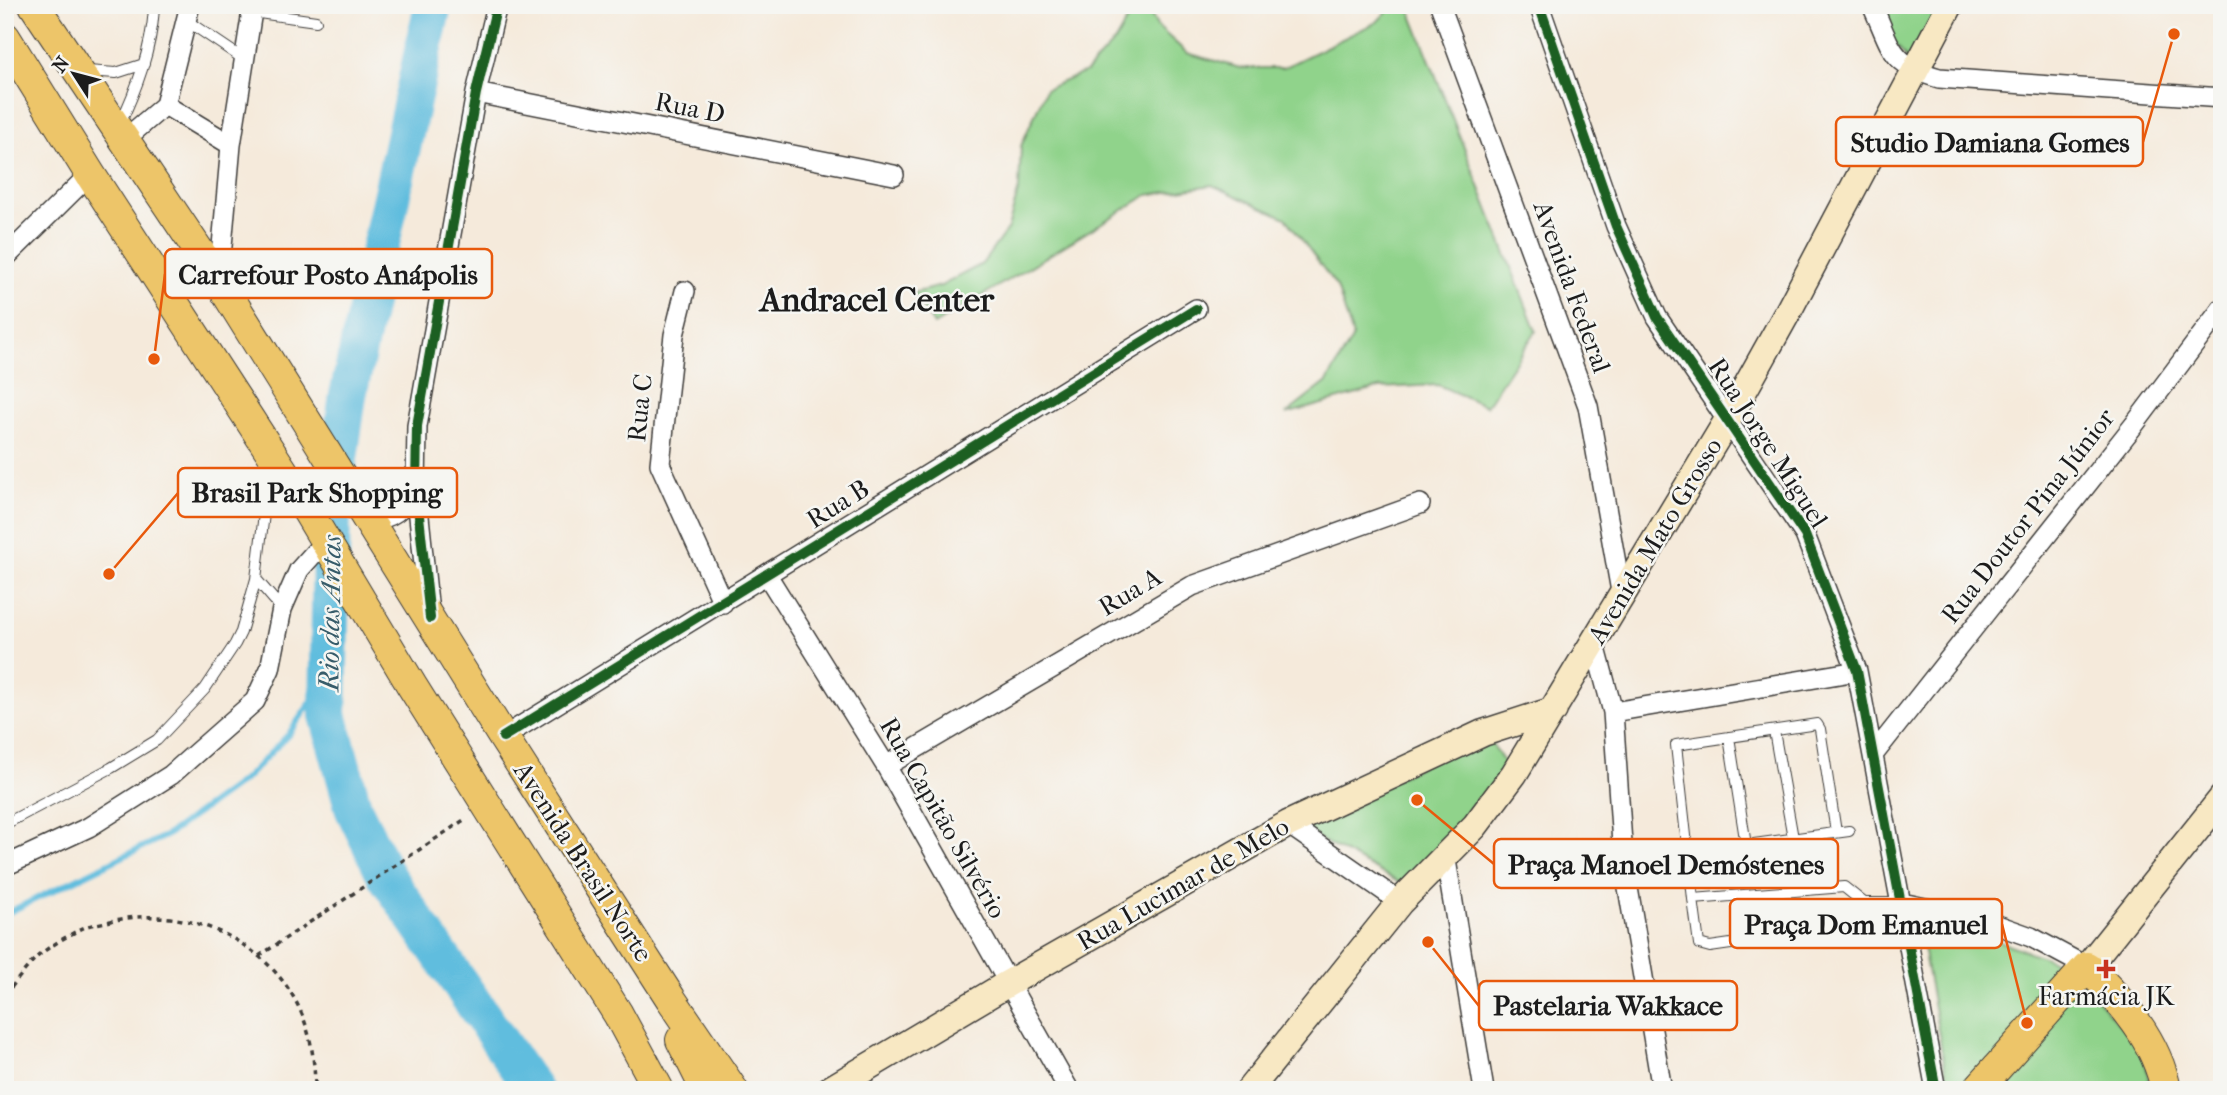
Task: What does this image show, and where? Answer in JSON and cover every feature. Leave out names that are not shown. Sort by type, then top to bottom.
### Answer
[{"type":"main road","name":"Avenida Brasil Norte","points":[[34,5],[219,281],[503,737],[671,999],[733,1090]]},
{"type":"main road","name":"Avenida Mato Grosso","points":[[1249,1090],[1399,902],[1475,826],[1514,774],[1727,421],[1790,308],[1950,5]]},
{"type":"main road","name":"Avenida Brasil Norte","points":[[5,37],[90,174],[290,482],[486,805],[618,1014],[659,1090]]},
{"type":"main road","name":"Rua Lucimar de Melo","points":[[829,1090],[1007,984],[1287,824],[1483,733],[1554,710]]},
{"type":"main road","points":[[1978,1090],[2087,967],[2222,798]]},
{"type":"main road","points":[[2087,967],[2109,988],[2150,1044],[2166,1090]]},
{"type":"main road","points":[[671,999],[681,1043],[706,1090]]},
{"type":"main road","points":[[618,1014],[678,1090]]},
{"type":"street","points":[[430,618],[416,488],[417,426],[476,93],[497,5]]},
{"type":"street","name":"Avenida Federal","points":[[1440,5],[1588,406],[1622,597]]},
{"type":"street","name":"Rua Jorge Miguel","points":[[1539,5],[1616,226],[1657,317],[1805,535],[1857,671],[1936,1090]]},
{"type":"street","points":[[1872,5],[1897,59],[1915,72],[1939,78],[2222,98]]},
{"type":"street","points":[[219,281],[231,145],[252,9]]},
{"type":"street","points":[[121,135],[165,105],[189,13]]},
{"type":"street","name":"Rua D","points":[[476,93],[894,175]]},
{"type":"street","points":[[165,105],[231,145]]},
{"type":"street","points":[[5,258],[90,174]]},
{"type":"street","name":"Rua C","points":[[685,291],[674,335],[660,464],[723,603]]},
{"type":"street","name":"Rua Doutor Pina Júnior","points":[[1873,755],[2134,425],[2222,308]]},
{"type":"street","name":"Rua B","points":[[503,737],[1196,309]]},
{"type":"street","points":[[363,514],[380,520],[393,515],[403,507],[416,488]]},
{"type":"street","name":"Rua A","points":[[886,766],[1192,586],[1420,504]]},
{"type":"street","points":[[5,866],[89,827],[171,775],[255,701],[270,669],[282,609],[299,570],[324,542]]},
{"type":"street","name":"Rua Capitão Silvério","points":[[767,575],[886,766],[1069,1090]]},
{"type":"street","points":[[1594,641],[1613,712],[1623,858],[1662,1090]]},
{"type":"street","points":[[1613,712],[1857,671]]},
{"type":"street","points":[[1287,824],[1399,902]]},
{"type":"street","points":[[1445,854],[1484,1090]]},
{"type":"street","points":[[1902,903],[1989,922],[2031,937],[2087,967]]},
{"type":"lane","points":[[121,135],[139,85],[153,6]]},
{"type":"lane","points":[[252,9],[316,21]]},
{"type":"lane","points":[[189,13],[245,60]]},
{"type":"lane","points":[[75,65],[88,71],[116,73],[144,64]]},
{"type":"lane","points":[[5,824],[111,768],[157,740],[205,689],[235,644],[256,579],[271,454]]},
{"type":"lane","points":[[256,579],[282,609]]},
{"type":"lane","points":[[1836,832],[1817,724],[1676,746],[1699,944],[1710,947],[1849,927],[1864,903]]},
{"type":"lane","points":[[1774,731],[1793,838]]},
{"type":"lane","points":[[1729,737],[1746,845]]},
{"type":"lane","points":[[1688,853],[1849,831]]},
{"type":"lane","points":[[1693,899],[1844,887],[1864,903],[1902,903]]},
{"type":"path","points":[[259,956],[486,805]]},
{"type":"path","points":[[5,995],[37,956],[86,927],[133,915],[168,916],[202,924],[232,937],[259,956],[284,984],[303,1016],[315,1063],[315,1090]]},
{"type":"green space","points":[[1136,5],[1146,5],[1157,26],[1187,53],[1240,68],[1283,68],[1377,22],[1393,5],[1408,5],[1536,331],[1486,406],[1438,385],[1379,388],[1286,414],[1327,382],[1353,337],[1337,287],[1286,218],[1212,185],[1148,195],[934,325],[913,293],[941,286],[982,264],[1008,228],[1019,188],[1021,146],[1046,89],[1086,72],[1115,41]]},
{"type":"green space","points":[[1866,5],[1944,5],[1913,67]]},
{"type":"green space","points":[[1486,735],[1511,773],[1404,885],[1295,826]]},
{"type":"green space","points":[[1918,920],[1991,938],[2062,964],[2093,994],[2143,1052],[2151,1090],[1949,1090]]},
{"type":"waterway","name":"Rio das Antas","points":[[433,5],[348,395],[332,506],[328,715],[354,810],[386,876],[533,1090]]},
{"type":"waterway","points":[[5,914],[169,834],[245,779],[288,735],[311,702],[330,667]]},
{"type":"cycle path","points":[[430,618],[416,488],[417,426],[476,93],[497,5]]},
{"type":"cycle path","points":[[1539,5],[1616,226],[1657,317],[1805,535],[1857,671],[1936,1090]]},
{"type":"cycle path","points":[[503,737],[1196,309]]},
{"type":"place","name":"Studio Damiana Gomes","points":[[2174,34]]},
{"type":"place","name":"Carrefour Posto Anápolis","points":[[154,359]]},
{"type":"place","name":"Brasil Park Shopping","points":[[109,574]]},
{"type":"place","name":"Praça Manoel Demóstenes","points":[[1417,800]]},
{"type":"place","name":"Pastelaria Wakkace","points":[[1428,942]]},
{"type":"place","name":"Farmácia JK","points":[[2106,969]]},
{"type":"place","name":"Praça Dom Emanuel","points":[[2027,1023]]},
{"type":"district","name":"Andracel Center","points":[[877,300]]}]
